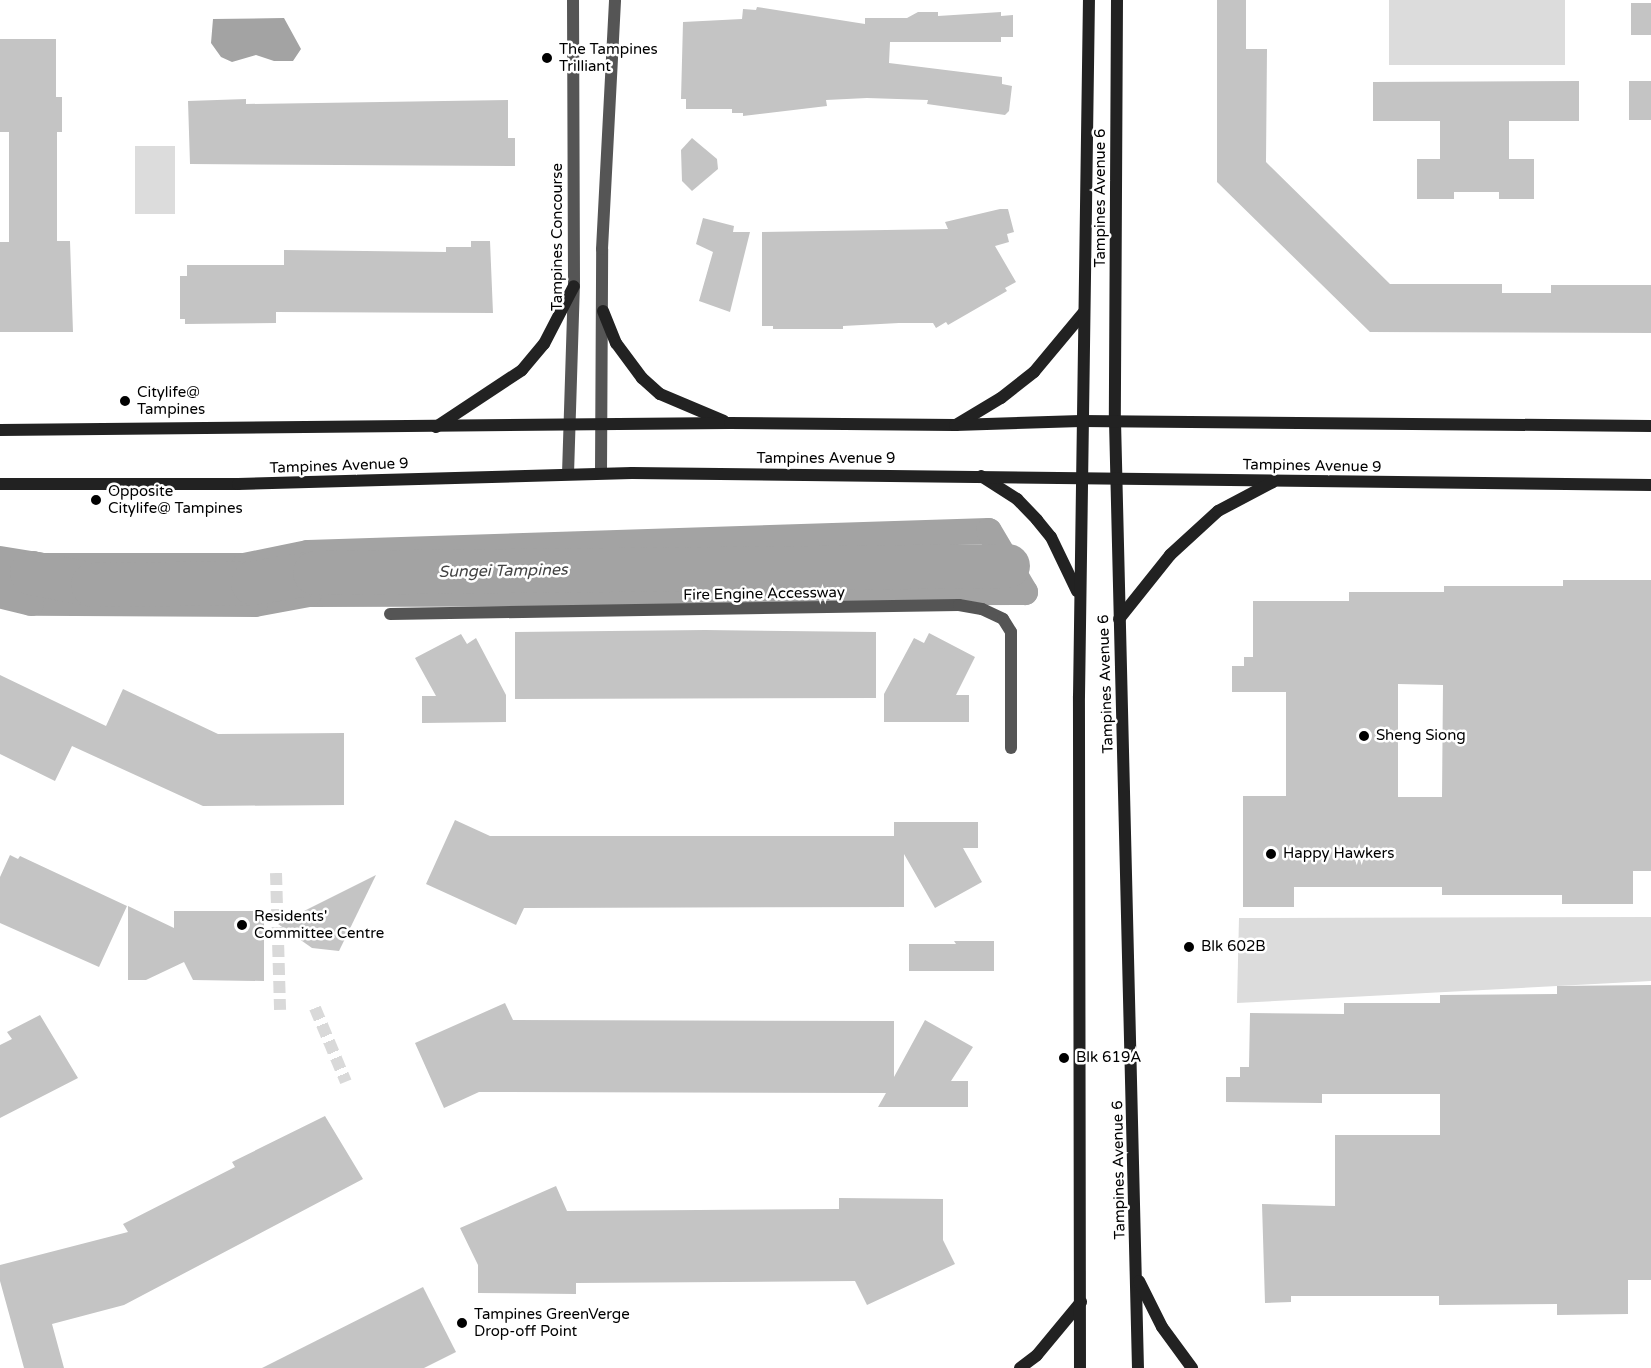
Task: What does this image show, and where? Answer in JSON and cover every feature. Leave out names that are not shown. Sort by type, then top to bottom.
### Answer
[{"type":"main road","name":"Tampines Avenue 6","points":[[1080,1368],[1081,421],[1089,0]]},
{"type":"main road","name":"Tampines Avenue 6","points":[[1117,0],[1115,421],[1138,1368]]},
{"type":"main road","points":[[434,428],[522,370],[544,344],[574,286]]},
{"type":"main road","points":[[603,310],[616,343],[642,378],[660,394],[730,423]]},
{"type":"main road","points":[[955,425],[1001,398],[1034,372],[1084,312]]},
{"type":"main road","points":[[0,430],[434,428],[730,423],[955,425],[1081,421],[1651,426]]},
{"type":"main road","name":"Tampines Avenue 9","points":[[0,484],[238,484],[601,474],[980,476],[1082,480],[1651,485]]},
{"type":"main road","points":[[980,476],[1017,499],[1037,520],[1051,537],[1080,597]]},
{"type":"main road","points":[[1119,619],[1170,555],[1218,511],[1277,480]]},
{"type":"main road","points":[[1137,1277],[1162,1326],[1192,1368]]},
{"type":"main road","points":[[1020,1368],[1037,1355],[1081,1302]]},
{"type":"street","name":"Tampines Concourse","points":[[568,474],[574,286],[573,0]]},
{"type":"street","points":[[601,474],[607,104],[615,0]]},
{"type":"street","name":"Fire Engine Accessway","points":[[390,614],[959,606],[982,609],[1003,618],[1011,632],[1011,748]]},
{"type":"shaded area","points":[[1389,0],[1565,0],[1565,65],[1389,65]]},
{"type":"shaded area","points":[[284,18],[301,49],[293,61],[274,61],[256,55],[232,62],[221,57],[211,43],[213,19]]},
{"type":"shaded area","points":[[135,146],[175,146],[175,214],[135,214]]},
{"type":"shaded area","points":[[1651,917],[1651,981],[1237,1003],[1239,918]]},
{"type":"building","points":[[1217,0],[1246,0],[1246,49],[1267,49],[1266,162],[1390,284],[1502,284],[1502,293],[1551,293],[1551,285],[1651,285],[1651,333],[1370,332],[1217,182]]},
{"type":"building","points":[[1631,3],[1651,3],[1651,35],[1631,35]]},
{"type":"building","points":[[757,7],[865,24],[865,18],[907,18],[918,12],[938,12],[938,16],[1001,12],[1001,16],[1013,15],[1013,37],[1001,37],[1001,42],[890,42],[889,63],[1002,77],[1002,84],[1012,86],[1009,111],[1005,115],[927,104],[928,100],[867,98],[826,100],[827,106],[743,116],[743,113],[732,113],[732,109],[686,109],[686,99],[681,99],[683,22],[742,19],[743,9],[756,10]]},
{"type":"building","points":[[0,39],[56,39],[56,97],[62,97],[62,132],[57,132],[57,241],[70,241],[73,332],[0,332],[0,242],[9,242],[9,132],[0,132]]},
{"type":"building","points":[[1579,81],[1579,121],[1509,121],[1509,159],[1534,159],[1534,199],[1499,199],[1499,192],[1454,192],[1454,199],[1417,199],[1417,159],[1440,159],[1440,121],[1373,121],[1373,82]]},
{"type":"building","points":[[1629,81],[1651,81],[1651,120],[1629,120]]},
{"type":"building","points":[[246,99],[246,104],[508,100],[508,138],[515,138],[515,166],[190,164],[188,101]]},
{"type":"building","points":[[692,138],[717,159],[718,169],[692,191],[682,181],[681,150]]},
{"type":"building","points":[[1008,209],[1014,232],[1007,234],[1009,242],[995,246],[1016,282],[1005,288],[1007,291],[948,325],[946,322],[936,328],[933,323],[899,323],[843,326],[843,329],[773,329],[773,326],[762,326],[762,232],[948,229],[945,222]]},
{"type":"building","points":[[703,218],[734,226],[733,232],[750,232],[730,312],[699,301],[713,252],[696,244]]},
{"type":"building","points":[[471,241],[490,241],[493,313],[276,312],[276,323],[185,324],[185,319],[180,319],[180,276],[187,276],[187,265],[284,265],[284,250],[446,252],[446,247],[471,247]]},
{"type":"building","points":[[1563,580],[1651,580],[1651,871],[1633,871],[1633,904],[1562,904],[1562,895],[1442,895],[1442,887],[1294,887],[1294,907],[1243,907],[1243,796],[1286,796],[1286,692],[1232,692],[1232,666],[1244,666],[1244,657],[1253,657],[1253,601],[1349,601],[1349,592],[1444,592],[1444,586],[1563,586]],"holes":[[[1398,684],[1443,685],[1442,797],[1398,797]]]},
{"type":"building","points":[[705,630],[876,632],[876,698],[515,699],[515,632]]},
{"type":"building","points":[[929,633],[975,657],[956,695],[969,695],[969,722],[884,722],[884,694],[914,638],[924,643]]},
{"type":"building","points":[[461,634],[467,644],[476,638],[506,695],[506,722],[422,723],[422,696],[436,696],[415,658]]},
{"type":"building","points":[[0,675],[106,726],[123,689],[218,734],[344,733],[344,805],[203,806],[72,746],[55,781],[0,754]]},
{"type":"building","points":[[455,820],[490,836],[894,836],[894,822],[978,822],[978,848],[963,848],[982,882],[935,908],[904,854],[904,907],[524,908],[516,925],[426,884]]},
{"type":"building","points":[[10,855],[18,859],[20,856],[127,906],[99,967],[0,923],[0,877]]},
{"type":"building","points":[[376,875],[339,951],[312,948],[278,924]]},
{"type":"building","points":[[128,906],[174,928],[174,911],[264,911],[264,981],[193,980],[184,962],[146,980],[128,980]]},
{"type":"building","points":[[954,941],[994,941],[994,971],[909,971],[909,944],[956,944]]},
{"type":"building","points":[[1651,985],[1651,1280],[1628,1280],[1628,1314],[1557,1315],[1557,1304],[1439,1305],[1439,1296],[1291,1296],[1291,1302],[1265,1303],[1262,1204],[1335,1206],[1335,1135],[1440,1135],[1440,1094],[1322,1094],[1322,1103],[1226,1102],[1226,1077],[1240,1077],[1240,1067],[1249,1067],[1250,1013],[1344,1014],[1344,1003],[1440,1003],[1440,995],[1557,994],[1557,986]]},
{"type":"building","points":[[505,1003],[513,1020],[894,1021],[894,1077],[925,1020],[973,1047],[951,1081],[968,1081],[968,1107],[878,1107],[886,1093],[479,1092],[444,1108],[415,1043]]},
{"type":"building","points":[[40,1015],[78,1078],[0,1118],[0,1045],[12,1039],[7,1032]]},
{"type":"building","points":[[325,1116],[363,1179],[124,1305],[52,1324],[64,1368],[24,1368],[0,1281],[0,1265],[128,1232],[123,1224],[235,1167],[232,1162]]},
{"type":"building","points":[[556,1186],[567,1211],[839,1209],[839,1198],[943,1199],[943,1240],[955,1264],[867,1305],[855,1281],[576,1283],[576,1294],[478,1293],[478,1265],[460,1228]]},
{"type":"building","points":[[423,1287],[456,1352],[424,1368],[262,1368]]},
{"type":"waterway","points":[[0,559],[43,566],[244,566],[308,553],[989,531],[1025,592],[309,594],[255,604],[31,603],[0,595]]},
{"type":"waterway","name":"Sungei Tampines","points":[[0,573],[32,573],[93,585],[253,583],[315,573],[1008,566]]},
{"type":"tunnel","points":[[276,873],[280,1010]]},
{"type":"tunnel","points":[[315,1008],[346,1082]]},
{"type":"place","name":"The Tampines Trilliant","points":[[547,58]]},
{"type":"place","name":"Citylife@ Tampines","points":[[125,401]]},
{"type":"place","name":"Opposite Citylife@ Tampines","points":[[96,500]]},
{"type":"place","name":"Sheng Siong","points":[[1364,736]]},
{"type":"place","name":"Happy Hawkers","points":[[1271,854]]},
{"type":"place","name":"Residents' Committee Centre","points":[[242,925]]},
{"type":"place","name":"Blk 602B","points":[[1189,947]]},
{"type":"place","name":"Blk 619A","points":[[1064,1058]]},
{"type":"place","name":"Tampines GreenVerge Drop-off Point","points":[[462,1323]]}]
